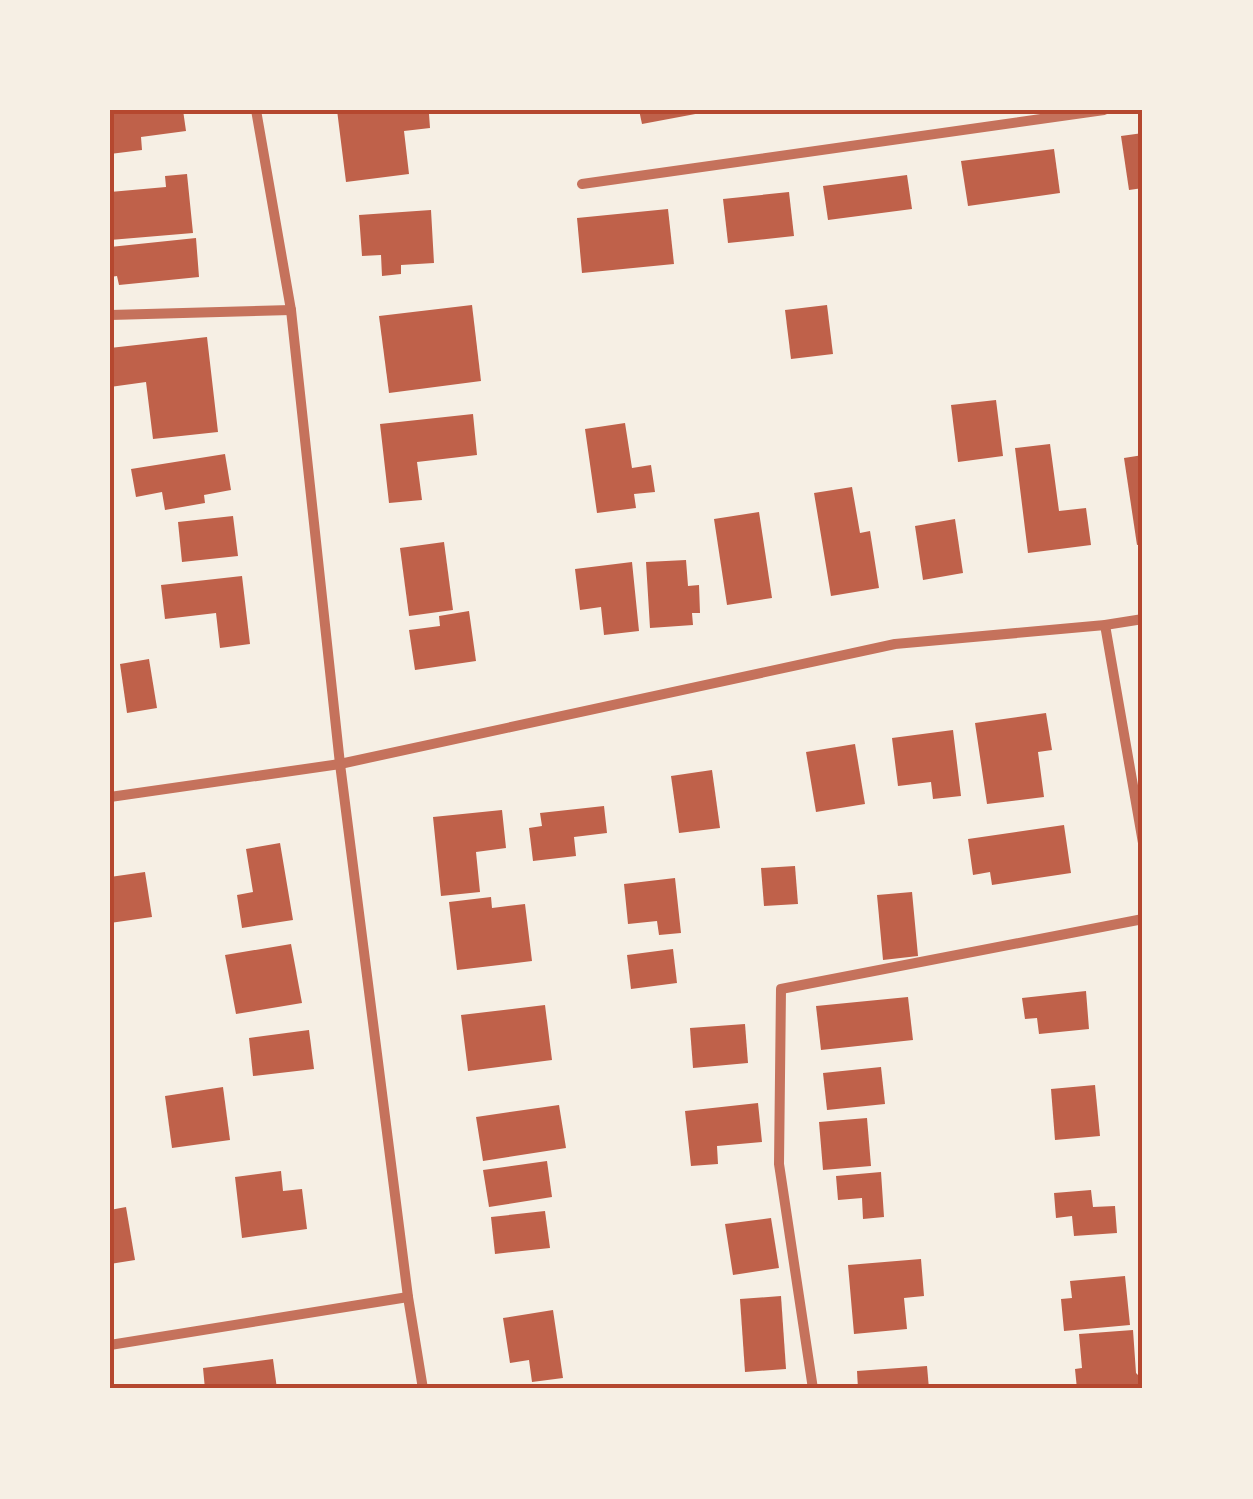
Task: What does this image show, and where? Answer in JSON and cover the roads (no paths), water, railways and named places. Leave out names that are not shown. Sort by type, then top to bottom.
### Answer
[{"type":"street","points":[[256,110],[292,310],[340,764],[423,1389]]},
{"type":"street","points":[[582,184],[1104,110]]},
{"type":"street","points":[[110,315],[292,310]]},
{"type":"street","points":[[110,797],[340,764],[895,644],[1143,619]]},
{"type":"street","points":[[1105,625],[1143,843]]},
{"type":"street","points":[[813,1389],[780,1164],[781,989],[1143,919]]},
{"type":"street","points":[[110,1344],[408,1296]]}]
